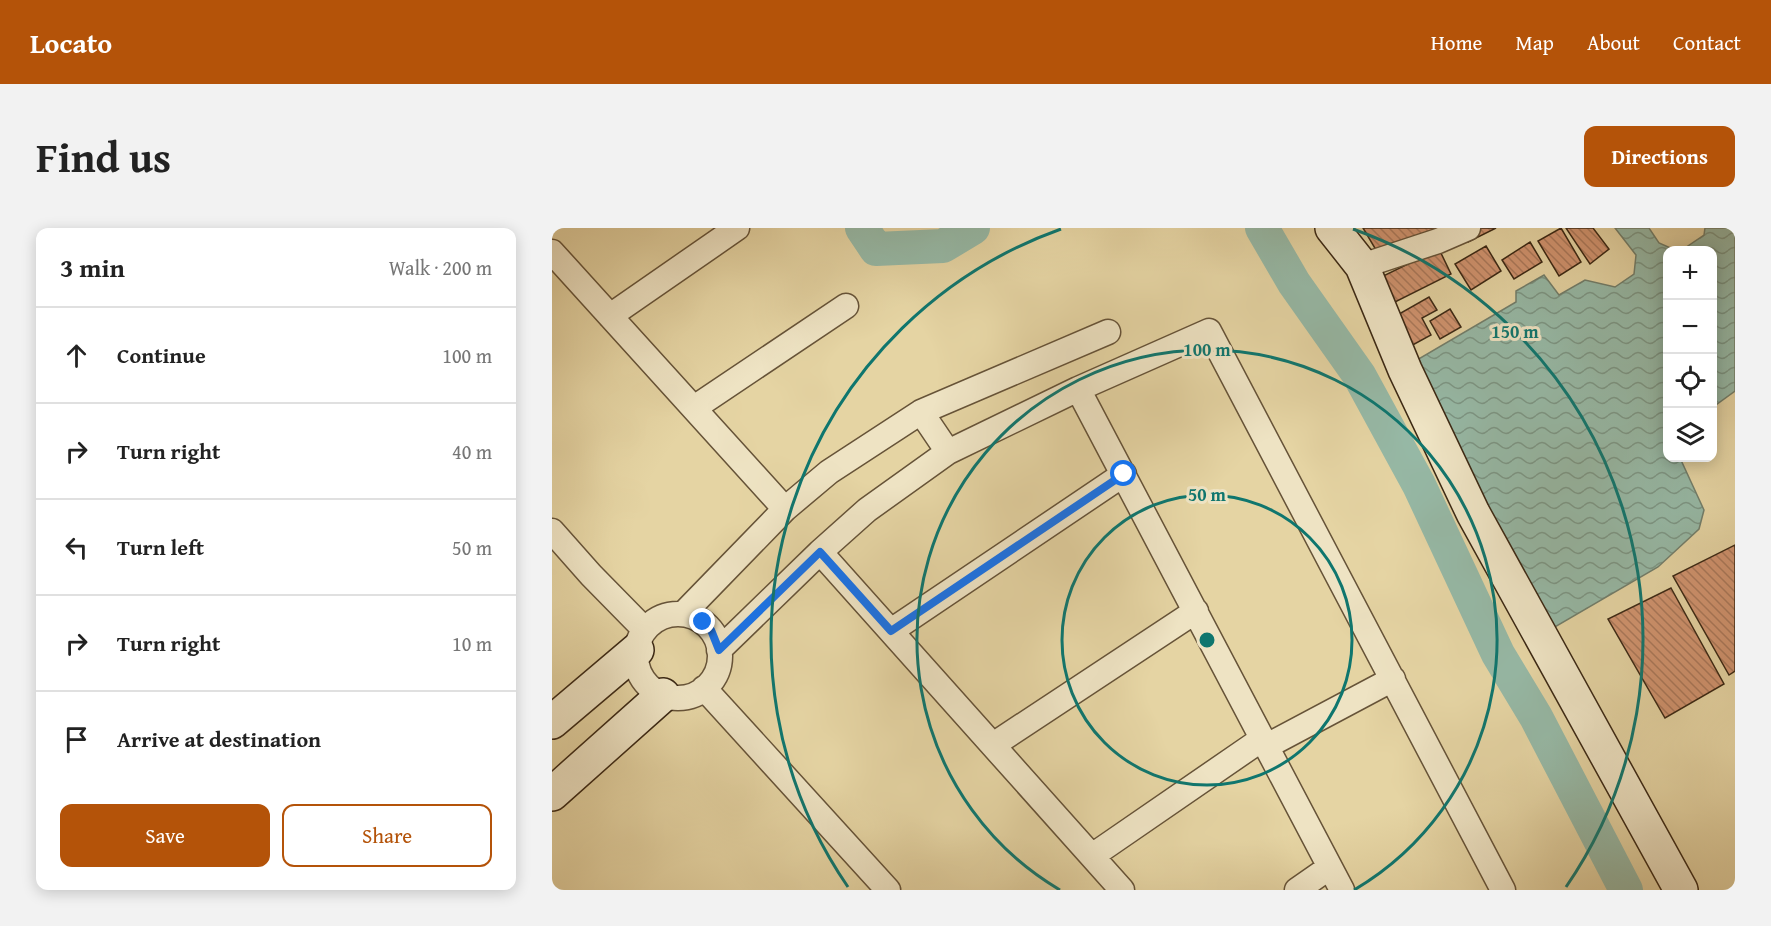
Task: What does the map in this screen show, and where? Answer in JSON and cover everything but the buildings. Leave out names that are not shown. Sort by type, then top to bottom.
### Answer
[{"type":"street","points":[[610,316],[737,228]]},
{"type":"street","points":[[1332,228],[1362,266],[1405,370],[1473,513],[1681,890]]},
{"type":"street","points":[[1362,266],[1438,241],[1468,228]]},
{"type":"street","points":[[552,252],[785,509]]},
{"type":"street","points":[[694,408],[846,306]]},
{"type":"street","points":[[719,650],[867,510],[948,452],[1078,389],[1209,331],[1503,890]]},
{"type":"street","points":[[683,614],[785,509],[830,471],[921,412],[1108,332]]},
{"type":"street","points":[[1078,389],[1342,890]]},
{"type":"street","points":[[921,412],[948,452]]},
{"type":"street","points":[[891,631],[1124,474]]},
{"type":"street","points":[[552,531],[591,575],[641,640]]},
{"type":"street","points":[[820,552],[1122,890]]},
{"type":"street","points":[[993,745],[1196,610]]},
{"type":"street","points":[[552,722],[641,640],[662,617],[672,614],[694,616],[711,630],[719,650],[717,671],[704,688],[684,697],[663,694],[653,689],[645,681],[636,661],[641,640]]},
{"type":"street","points":[[1092,856],[1265,742],[1393,679]]},
{"type":"street","points":[[704,688],[888,890]]},
{"type":"street","points":[[552,795],[663,694]]},
{"type":"street","points":[[1297,890],[1330,867]]},
{"type":"water","points":[[1615,228],[1649,228],[1659,243],[1666,246],[1663,246],[1663,462],[1682,462],[1704,510],[1699,529],[1658,567],[1548,631],[1410,364],[1516,302],[1516,291],[1544,275],[1559,295],[1585,280],[1615,287],[1634,274],[1636,255]]},
{"type":"water","points":[[1705,228],[1735,228],[1735,391],[1717,404],[1717,246],[1688,246],[1704,235]]},
{"type":"waterway","points":[[862,228],[876,249],[943,246],[973,228]]},
{"type":"waterway","points":[[1262,228],[1294,283],[1359,375],[1419,485],[1498,654],[1536,717],[1626,890]]},
{"type":"route","points":[[703,622],[711,630],[719,650],[820,552],[891,631],[1124,474]]}]
